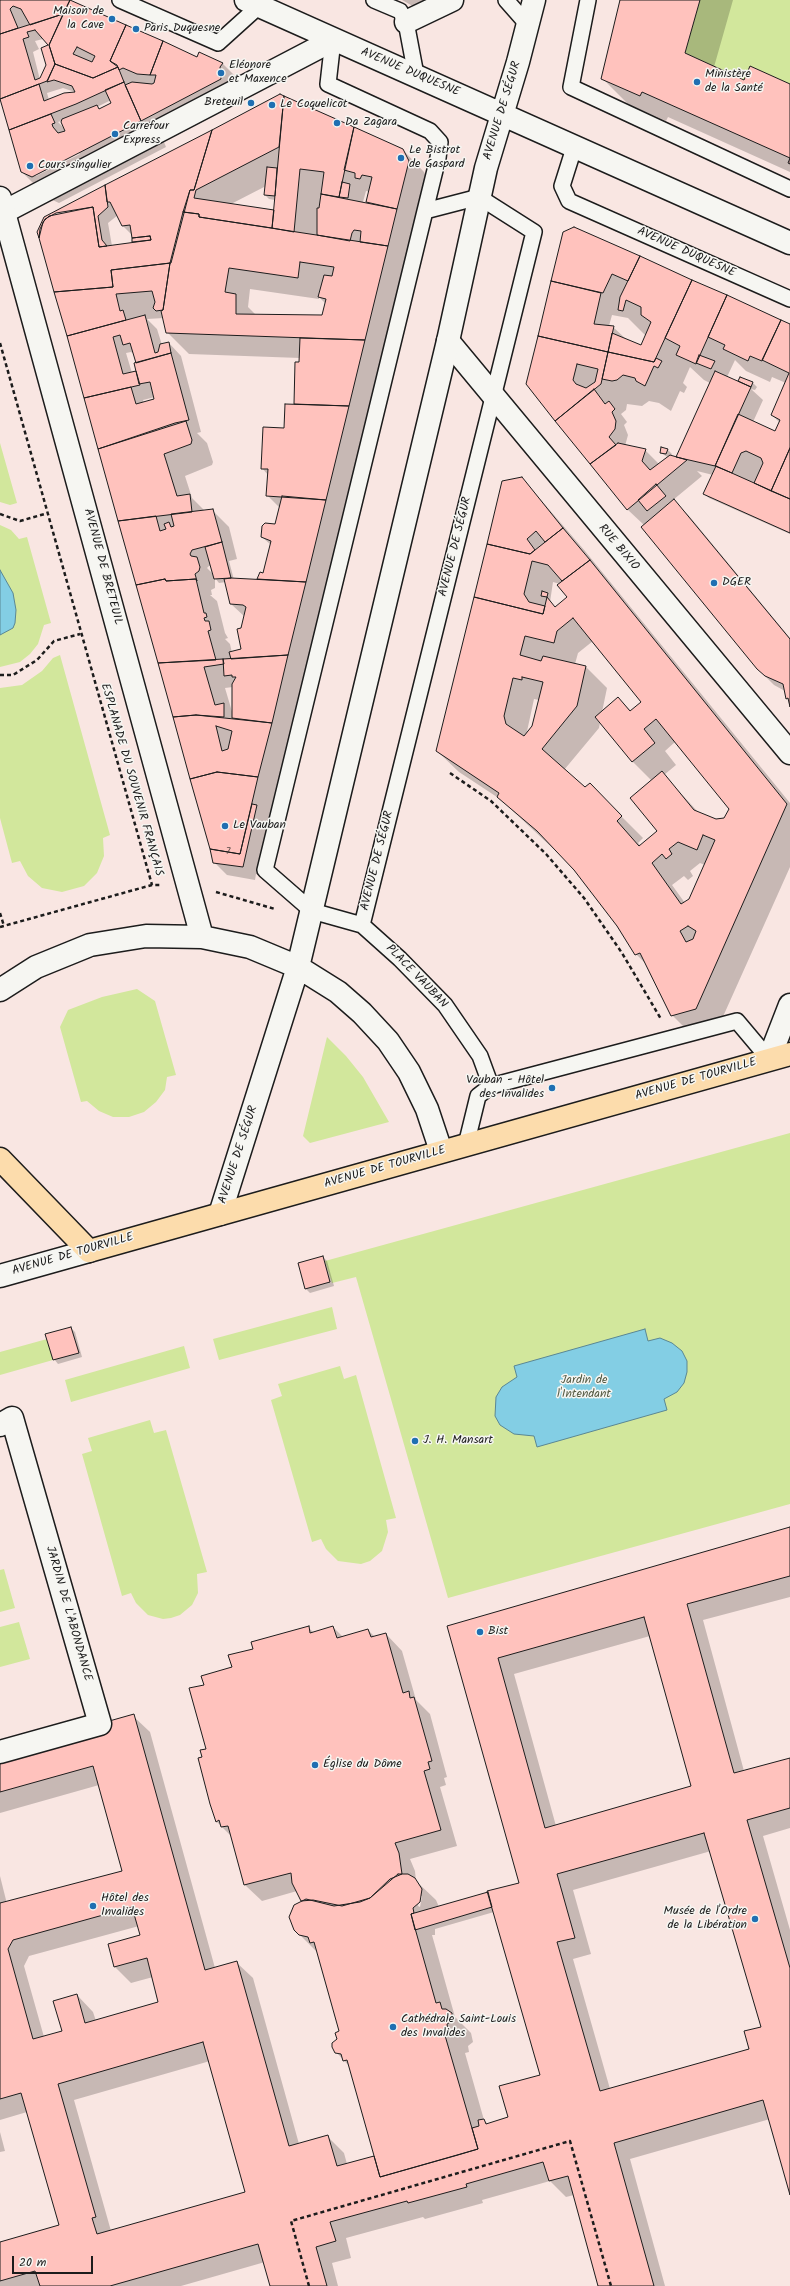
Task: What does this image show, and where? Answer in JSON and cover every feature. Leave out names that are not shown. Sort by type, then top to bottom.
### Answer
[{"type":"main road","name":"AVENUE DE TOURVILLE","points":[[89,1251],[790,1054]]},
{"type":"main road","points":[[0,1160],[89,1251]]},
{"type":"street","points":[[406,22],[452,0]]},
{"type":"street","name":"AVENUE DE SÉGUR","points":[[220,1214],[298,967],[448,341],[479,197],[534,0]]},
{"type":"street","name":"AVENUE DUQUESNE","points":[[252,3],[333,40],[416,75],[574,148],[790,243]]},
{"type":"street","points":[[1,208],[333,40]]},
{"type":"street","name":"AVENUE DE BRETEUIL","points":[[1,208],[202,937]]},
{"type":"street","name":"RUE BIXIO","points":[[448,341],[790,753]]},
{"type":"street","points":[[0,990],[36,967],[90,945],[146,936],[202,937],[250,947],[298,967],[338,992],[362,1013],[388,1041],[409,1072],[428,1109],[441,1151]]},
{"type":"street","points":[[769,1059],[790,1005]]},
{"type":"street","name":"AVENUE DE TOURVILLE","points":[[0,1276],[89,1251]]},
{"type":"street","name":"JARDIN DE L'ABONDANCE","points":[[0,1424],[12,1418],[100,1724],[0,1752]]},
{"type":"lane","points":[[120,0],[218,43],[252,3]]},
{"type":"lane","points":[[374,0],[400,11],[406,22],[416,75]]},
{"type":"lane","points":[[506,0],[528,25]]},
{"type":"lane","points":[[588,0],[571,87],[790,189]]},
{"type":"lane","points":[[312,911],[265,870],[438,158],[440,142],[430,131],[328,84],[333,40]]},
{"type":"lane","name":"AVENUE DUQUESNE","points":[[574,148],[562,186],[569,201],[790,299]]},
{"type":"lane","points":[[425,211],[479,197]]},
{"type":"lane","name":"AVENUE DE SÉGUR","points":[[362,925],[534,232],[479,197]]},
{"type":"lane","name":"PLACE VAUBAN","points":[[312,911],[362,925],[445,1005],[480,1056],[491,1086]]},
{"type":"lane","name":"AVENUE DE TOURVILLE","points":[[491,1086],[737,1021],[769,1059]]},
{"type":"lane","points":[[466,1144],[478,1096],[491,1086]]},
{"type":"path","name":"ESPLANADE DU SOUVENIR FRANÇAIS","points":[[0,343],[48,513],[80,634],[152,885],[4,926]]},
{"type":"path","points":[[0,514],[20,521],[48,513]]},
{"type":"path","points":[[0,675],[13,675],[37,660],[54,641],[80,634]]},
{"type":"path","points":[[450,773],[490,801],[546,854],[584,898],[622,953],[661,1019]]},
{"type":"path","points":[[208,890],[278,910]]},
{"type":"path","points":[[0,913],[4,926],[0,928]]},
{"type":"path","points":[[309,2286],[291,2221],[570,2141],[611,2286]]},
{"type":"green space","points":[[700,0],[790,0],[790,84],[750,66],[744,80],[685,53]]},
{"type":"green space","points":[[0,443],[17,503],[10,505],[0,502]]},
{"type":"green space","points":[[0,525],[11,530],[19,539],[27,537],[51,623],[44,625],[38,644],[30,654],[20,662],[0,667]]},
{"type":"green space","points":[[60,655],[110,835],[103,838],[104,856],[97,873],[84,886],[62,892],[42,888],[28,876],[20,861],[12,863],[0,818],[0,688],[22,685],[42,671],[53,658]]},
{"type":"green space","points":[[137,989],[155,1001],[176,1075],[167,1077],[165,1090],[156,1102],[144,1112],[129,1117],[113,1117],[99,1111],[87,1101],[81,1102],[60,1027],[68,1010],[102,997]]},
{"type":"green space","points":[[327,1037],[346,1056],[363,1077],[389,1122],[310,1143],[303,1136]]},
{"type":"green space","name":"Jardin de l'Intendant","points":[[790,1133],[790,1504],[448,1598],[356,1277],[332,1283],[325,1261]]},
{"type":"green space","points":[[332,1307],[337,1329],[219,1360],[213,1339]]},
{"type":"green space","points":[[47,1339],[53,1360],[0,1375],[0,1352]]},
{"type":"green space","points":[[184,1346],[190,1368],[71,1402],[65,1380]]},
{"type":"green space","points":[[340,1366],[344,1379],[356,1375],[396,1518],[386,1520],[388,1532],[382,1551],[370,1561],[361,1564],[338,1561],[326,1549],[321,1539],[312,1542],[271,1400],[282,1396],[278,1384]]},
{"type":"green space","points":[[150,1420],[154,1433],[166,1430],[207,1572],[197,1574],[198,1593],[192,1605],[180,1615],[163,1619],[148,1615],[136,1603],[131,1593],[122,1596],[82,1454],[92,1451],[88,1438]]},
{"type":"green space","points":[[4,1569],[15,1608],[0,1612],[0,1570]]},
{"type":"green space","points":[[19,1622],[30,1659],[0,1667],[0,1627]]},
{"type":"water","points":[[0,570],[13,593],[16,610],[13,628],[0,635]]},
{"type":"water","points":[[645,1329],[648,1341],[660,1338],[672,1343],[682,1351],[687,1361],[687,1372],[684,1383],[677,1392],[664,1399],[667,1410],[537,1447],[534,1436],[514,1434],[500,1425],[495,1416],[496,1397],[502,1387],[517,1377],[514,1366]]},
{"type":"building","points":[[0,0],[70,0],[63,14],[30,25],[21,9],[13,6],[10,9],[18,28],[0,34]]},
{"type":"building","points":[[70,0],[126,25],[110,61],[118,67],[93,78],[55,64],[49,45]],"holes":[[[77,47],[95,56],[92,62],[73,54]]]},
{"type":"building","name":"Ministère de la Santé","points":[[620,0],[700,0],[685,53],[744,80],[750,66],[790,84],[790,158],[642,92],[640,96],[601,79]]},
{"type":"building","points":[[63,14],[49,45],[55,64],[47,81],[0,99],[0,34]],"holes":[[[35,30],[48,45],[41,48],[46,65],[40,78],[35,80],[23,39],[29,37],[27,32]]]},
{"type":"building","points":[[126,25],[163,41],[150,75],[137,74],[123,68],[119,70],[117,65],[110,61]]},
{"type":"building","points":[[163,41],[197,57],[199,52],[223,63],[220,67],[221,79],[141,121],[125,85],[132,82],[154,83],[156,75],[150,75]]},
{"type":"building","points":[[55,64],[93,78],[118,67],[124,82],[76,104],[9,130],[0,99],[39,84],[44,101],[64,93],[75,92],[72,86],[54,80],[47,82]]},
{"type":"building","points":[[124,82],[141,121],[32,177],[21,172],[9,130],[51,114],[55,123],[52,124],[53,127],[58,133],[65,131],[61,122],[62,119],[97,105],[99,109],[111,103],[105,90]]},
{"type":"building","points":[[280,94],[284,96],[279,147],[196,190],[194,198],[274,210],[272,228],[199,217],[199,214],[183,212],[190,190],[194,190],[212,130]]},
{"type":"building","points":[[284,96],[354,127],[339,197],[321,194],[324,172],[300,169],[294,232],[272,228]]},
{"type":"building","points":[[354,127],[403,149],[409,161],[397,209],[366,202],[372,177],[362,175],[360,179],[355,178],[355,173],[344,170]]},
{"type":"building","points":[[212,130],[194,190],[190,190],[171,263],[111,270],[113,287],[54,292],[39,238],[40,229],[45,219],[56,213],[93,207],[99,247],[151,240],[150,236],[132,238],[130,225],[122,226],[110,202],[107,202],[105,185]]},
{"type":"building","points":[[267,167],[277,168],[275,196],[264,195]]},
{"type":"building","points":[[342,182],[350,184],[348,198],[339,197]]},
{"type":"building","points":[[105,185],[108,207],[98,216],[102,240],[107,246],[99,247],[93,207],[49,216],[43,222],[39,238],[37,232],[44,217]]},
{"type":"building","points":[[321,194],[397,209],[388,246],[360,242],[361,231],[354,230],[350,241],[317,235],[317,208],[319,208]]},
{"type":"building","points":[[183,212],[199,214],[199,217],[388,246],[365,340],[166,333],[161,311],[163,310],[170,263]],"holes":[[[300,262],[334,267],[332,276],[324,275],[318,297],[326,299],[322,315],[236,314],[236,294],[225,292],[229,268],[298,278]]]},
{"type":"building","points":[[574,227],[640,256],[628,281],[612,274],[603,293],[551,281],[563,232]]},
{"type":"building","points":[[150,236],[151,240],[132,242],[132,238]]},
{"type":"building","points":[[640,256],[692,280],[654,362],[608,352],[612,333],[641,345],[651,322],[641,315],[641,307],[626,300],[623,311],[618,310],[620,297]]},
{"type":"building","points":[[170,263],[163,310],[156,311],[153,308],[155,302],[152,291],[116,294],[120,311],[123,310],[126,320],[67,336],[54,292],[113,287],[111,270]]},
{"type":"building","points":[[692,280],[727,295],[696,364],[676,355],[680,346],[665,338]]},
{"type":"building","points":[[551,281],[601,293],[594,324],[614,326],[608,352],[538,336]]},
{"type":"building","points":[[727,295],[781,320],[762,361],[750,356],[748,361],[723,349],[725,345],[708,337]]},
{"type":"building","points":[[145,315],[155,353],[158,352],[160,344],[169,342],[171,353],[136,363],[130,343],[123,345],[120,335],[113,337],[123,374],[136,371],[140,385],[84,398],[67,336]]},
{"type":"building","points":[[781,320],[790,324],[790,448],[771,491],[754,483],[763,463],[761,458],[746,451],[741,453],[732,473],[715,466],[738,414],[775,431],[780,420],[771,415],[789,373],[762,360]]},
{"type":"building","points":[[538,336],[608,352],[601,384],[555,421],[526,384]],"holes":[[[577,364],[598,369],[595,382],[586,388],[576,384],[573,380]]]},
{"type":"building","points":[[300,338],[365,340],[349,406],[294,404],[295,362],[299,362]]},
{"type":"building","points":[[608,352],[654,362],[656,358],[662,361],[658,368],[654,366],[645,386],[636,381],[635,378],[623,375],[617,380],[612,381],[602,379]]},
{"type":"building","points":[[171,353],[189,420],[175,423],[98,449],[84,398],[131,387],[136,404],[154,399],[150,382],[139,384],[134,363]]},
{"type":"building","points":[[699,355],[715,361],[711,369],[696,363]]},
{"type":"building","points":[[715,371],[751,387],[715,466],[676,457]]},
{"type":"building","points":[[740,377],[753,382],[751,387],[738,381]]},
{"type":"building","points":[[594,389],[605,404],[609,401],[615,409],[612,412],[616,421],[615,429],[609,437],[616,445],[590,464],[555,421]]},
{"type":"building","points":[[285,404],[349,406],[326,500],[266,496],[268,469],[261,469],[263,427],[284,428]]},
{"type":"building","points":[[186,421],[192,440],[191,444],[164,454],[177,496],[190,494],[192,512],[118,521],[98,449]]},
{"type":"building","points":[[618,443],[646,449],[642,461],[650,470],[670,455],[687,460],[627,510],[590,464]]},
{"type":"building","points":[[661,447],[668,449],[666,454],[660,453]]},
{"type":"building","points":[[790,448],[790,499],[771,491]]},
{"type":"building","points":[[716,466],[790,499],[790,533],[703,494]]},
{"type":"building","points":[[522,477],[563,528],[545,542],[536,531],[527,539],[535,550],[530,554],[487,544],[502,481]]},
{"type":"building","points":[[656,484],[666,496],[647,511],[638,500]]},
{"type":"building","points":[[282,496],[326,500],[306,582],[257,579],[260,572],[263,573],[271,541],[261,537],[262,526],[265,523],[275,524]]},
{"type":"building","name":"DGER","points":[[674,499],[790,639],[790,707],[788,698],[786,699],[783,684],[765,676],[757,669],[641,527]]},
{"type":"building","points":[[213,509],[222,542],[192,550],[190,554],[191,556],[197,557],[200,567],[199,571],[195,574],[197,581],[196,579],[166,581],[165,579],[136,585],[118,521],[156,516],[160,531],[166,529],[164,524],[169,522],[171,527],[174,526],[171,514]]},
{"type":"building","points":[[563,528],[590,560],[562,581],[548,565],[532,561],[524,594],[529,602],[545,606],[543,614],[474,597],[487,544],[530,554]]},
{"type":"building","points":[[222,542],[231,578],[214,579],[205,547]]},
{"type":"building","points":[[590,560],[787,804],[696,1009],[671,1016],[640,953],[635,955],[617,926],[574,870],[537,831],[497,797],[499,793],[436,751],[474,597],[543,614],[547,597],[555,607],[567,597],[557,585]],"holes":[[[573,618],[641,702],[630,711],[618,697],[595,717],[632,762],[655,743],[644,729],[656,719],[729,809],[724,818],[716,819],[694,810],[662,771],[630,798],[657,831],[639,846],[617,821],[622,816],[590,783],[585,787],[542,749],[577,706],[586,666],[543,656],[541,661],[520,655],[525,636],[554,643],[557,631]],[[522,677],[543,682],[532,726],[524,736],[506,724],[504,716],[513,678],[522,680]],[[703,835],[715,840],[689,899],[681,904],[652,863],[662,854],[666,859],[672,854],[669,849],[678,842],[697,850]],[[688,926],[696,931],[693,939],[686,942],[680,931]]]},
{"type":"building","points":[[231,578],[306,582],[288,655],[231,659],[229,652],[241,649],[237,629],[241,628],[246,607],[243,605],[230,604],[224,579]]},
{"type":"building","points":[[165,579],[166,581],[196,579],[204,613],[206,613],[207,617],[204,618],[205,621],[209,621],[211,630],[208,631],[216,660],[158,663],[136,585]]},
{"type":"building","points":[[542,591],[548,593],[547,597],[541,596]]},
{"type":"building","points":[[288,655],[272,723],[232,718],[232,684],[236,677],[232,677],[232,675],[224,676],[223,659]]},
{"type":"building","points":[[223,659],[224,664],[204,667],[215,705],[224,703],[224,717],[196,715],[173,717],[158,663]]},
{"type":"building","points":[[196,715],[272,723],[258,777],[217,772],[190,779],[173,717]],"holes":[[[216,726],[232,731],[228,749],[222,751]]]},
{"type":"building","points":[[217,772],[258,777],[240,854],[210,849],[190,779]]},
{"type":"building","points":[[252,804],[257,805],[243,867],[213,863],[210,849],[240,854]]},
{"type":"building","points":[[323,1256],[330,1282],[305,1289],[298,1263]]},
{"type":"building","points":[[71,1327],[79,1353],[53,1360],[45,1334]]},
{"type":"building","name":"Hôtel des Invalides","points":[[790,1527],[790,1576],[687,1604],[734,1773],[790,1758],[790,1808],[747,1820],[790,1968],[790,2195],[763,2100],[614,2143],[654,2286],[598,2286],[568,2176],[549,2181],[543,2162],[466,2184],[467,2187],[408,2203],[407,2201],[330,2222],[336,2241],[316,2247],[327,2286],[270,2286],[258,2244],[110,2286],[40,2286],[35,2271],[0,2281],[0,2242],[59,2225],[21,2093],[0,2099],[0,1903],[122,1871],[93,1766],[0,1792],[0,1752],[134,1714],[205,1970],[237,1961],[289,2146],[328,2135],[337,2166],[374,2156],[380,2177],[458,2155],[478,2149],[472,2128],[479,2126],[478,2120],[484,2119],[486,2124],[508,2117],[499,2086],[540,2075],[487,1891],[519,1883],[447,1626]],"holes":[[[644,1617],[691,1786],[545,1828],[498,1658]],[[704,1833],[761,2027],[744,2031],[749,2049],[600,2091],[557,1942],[575,1938],[557,1874]],[[132,1907],[140,1935],[108,1944],[114,1967],[147,1958],[158,2002],[85,2023],[77,1994],[53,2001],[62,2031],[33,2039],[8,1949],[13,1940]],[[203,2042],[245,2192],[97,2234],[92,2218],[96,2217],[58,2084]]]},
{"type":"building","name":"Église du Dôme","points":[[309,1626],[310,1633],[333,1626],[337,1638],[368,1629],[371,1637],[386,1633],[403,1693],[409,1691],[410,1698],[414,1697],[432,1761],[428,1762],[430,1769],[424,1771],[441,1830],[395,1843],[399,1853],[402,1874],[390,1879],[370,1898],[342,1906],[313,1900],[301,1901],[292,1883],[291,1873],[244,1885],[228,1826],[221,1827],[219,1820],[216,1822],[210,1804],[198,1758],[202,1757],[200,1750],[206,1749],[189,1688],[204,1685],[201,1676],[232,1667],[228,1655],[253,1649],[251,1642]]},
{"type":"building","name":"Cathédrale Saint-Louis des Invalides","points":[[398,1874],[408,1874],[415,1878],[422,1889],[420,1902],[413,1908],[414,1913],[411,1914],[436,2003],[440,2002],[442,2009],[446,2009],[452,2013],[452,2021],[447,2024],[448,2030],[444,2032],[478,2149],[380,2177],[347,2060],[343,2061],[341,2054],[335,2053],[332,2047],[332,2043],[337,2039],[335,2033],[339,2031],[314,1942],[310,1943],[308,1937],[299,1935],[294,1930],[289,1917],[294,1905],[306,1899],[334,1906],[360,1902],[370,1898]]},
{"type":"building","points":[[488,1892],[492,1907],[415,1930],[411,1914]]},
{"type":"place","name":"Maison de la Cave","points":[[112,19]]},
{"type":"place","name":"Paris Duquesne","points":[[136,29]]},
{"type":"place","name":"Eléonore et Maxence","points":[[221,73]]},
{"type":"place","name":"Ministère de la Santé","points":[[697,82]]},
{"type":"place","name":"Breteuil","points":[[251,103]]},
{"type":"place","name":"Le Coquelicot","points":[[272,105]]},
{"type":"place","name":"Da Zagara","points":[[337,123]]},
{"type":"place","name":"Carrefour Express","points":[[115,134]]},
{"type":"place","name":"Le Bistrot de Gaspard","points":[[401,158]]},
{"type":"place","name":"Cours singulier","points":[[30,166]]},
{"type":"place","name":"DGER","points":[[714,583]]},
{"type":"place","name":"Le Vauban","points":[[225,826]]},
{"type":"place","name":"Vauban - Hôtel des Invalides","points":[[552,1088]]},
{"type":"place","name":"J. H. Mansart","points":[[415,1441]]},
{"type":"place","name":"Bist","points":[[480,1632]]},
{"type":"place","name":"Église du Dôme","points":[[315,1765]]},
{"type":"place","name":"Hôtel des Invalides","points":[[93,1906]]},
{"type":"place","name":"Musée de l'Ordre de la Libération","points":[[755,1919]]},
{"type":"place","name":"Cathédrale Saint-Louis des Invalides","points":[[393,2027]]}]
